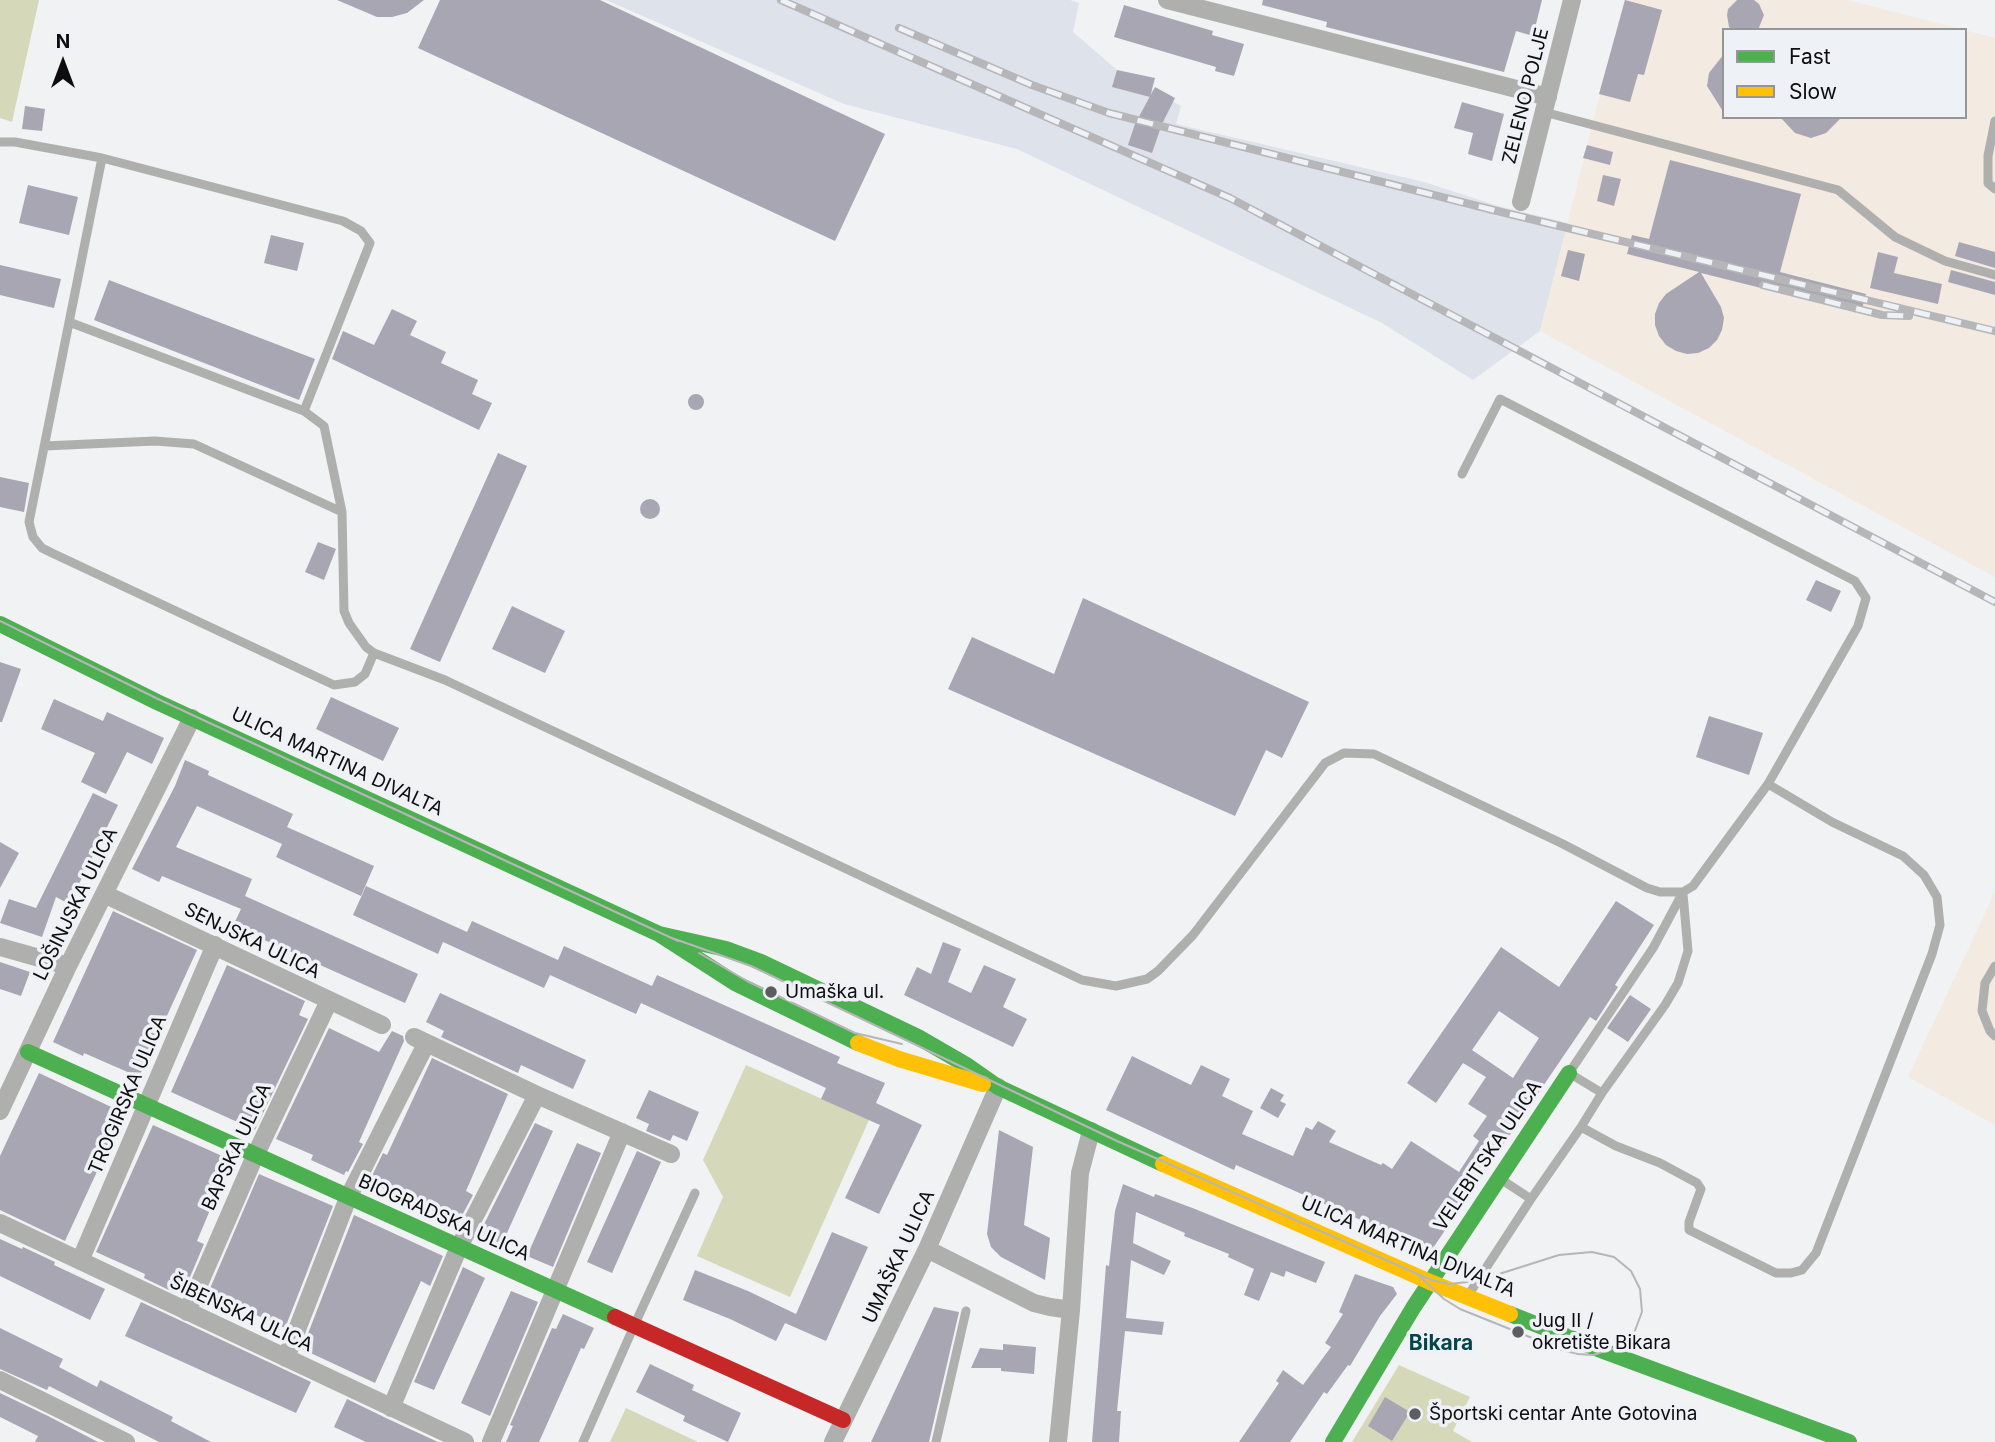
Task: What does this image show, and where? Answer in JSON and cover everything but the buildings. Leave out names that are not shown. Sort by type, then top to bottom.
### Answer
[{"type":"street","points":[[1167,0],[1546,105]]},
{"type":"street","name":"ZELENO POLJE","points":[[1521,202],[1572,0]]},
{"type":"street","name":"ULICA MARTINA DIVALTA","points":[[0,624],[191,718],[659,934],[735,983],[870,1048],[940,1072],[998,1087]]},
{"type":"street","name":"LOŠINJSKA ULICA","points":[[0,1111],[68,966],[191,718]]},
{"type":"street","name":"SENJSKA ULICA","points":[[104,894],[382,1025]]},
{"type":"street","name":"ULICA MARTINA DIVALTA","points":[[659,934],[726,949],[761,962],[918,1037],[998,1087],[1430,1282],[1606,1352],[1849,1442]]},
{"type":"street","name":"TROGIRSKA ULICA","points":[[80,1261],[215,945]]},
{"type":"street","points":[[0,947],[68,966]]},
{"type":"street","name":"BAPSKA ULICA","points":[[187,1312],[255,1156],[329,1001]]},
{"type":"street","points":[[286,1358],[348,1198],[420,1041],[671,1154]]},
{"type":"street","name":"BIOGRADSKA ULICA","points":[[28,1052],[843,1420]]},
{"type":"street","name":"VELEBITSKA ULICA","points":[[1333,1442],[1430,1282],[1569,1073]]},
{"type":"street","name":"UMAŠKA ULICA","points":[[833,1442],[928,1249],[998,1087]]},
{"type":"street","points":[[391,1408],[459,1247],[537,1095]]},
{"type":"street","points":[[1058,1442],[1071,1310],[1080,1172],[1091,1131]]},
{"type":"street","points":[[491,1442],[622,1132]]},
{"type":"street","name":"ŠIBENSKA ULICA","points":[[0,1223],[465,1442]]},
{"type":"street","points":[[928,1249],[1034,1303],[1071,1310]]},
{"type":"street","points":[[0,1380],[126,1442]]},
{"type":"lane","points":[[1546,105],[1838,190],[1895,237],[1945,261],[1995,275]]},
{"type":"lane","points":[[1995,121],[1988,156],[1988,183],[1995,189]]},
{"type":"lane","points":[[0,142],[15,142],[102,159],[343,221],[360,231],[370,243],[304,411]]},
{"type":"lane","points":[[102,159],[29,522],[33,537],[42,548],[334,685],[355,682],[365,674],[374,653]]},
{"type":"lane","points":[[69,322],[304,411],[324,426],[342,513],[344,611],[359,639],[374,653],[445,680],[1082,980],[1116,986],[1147,979],[1158,971],[1193,935],[1325,763],[1344,753],[1374,754],[1563,844],[1647,888],[1660,892],[1683,892]]},
{"type":"lane","points":[[1462,474],[1500,399],[1855,581],[1866,598],[1858,626],[1768,785],[1693,886],[1683,892],[1653,948],[1569,1073],[1602,1093]]},
{"type":"lane","points":[[44,446],[155,441],[194,444],[342,513]]},
{"type":"lane","points":[[1581,1127],[1697,1183],[1701,1189],[1689,1222],[1689,1230],[1776,1273],[1802,1270],[1815,1253],[1932,954],[1940,925],[1937,897],[1924,875],[1903,856],[1832,822],[1768,785]]},
{"type":"lane","points":[[1468,1296],[1678,983],[1688,951],[1683,892]]},
{"type":"lane","points":[[1995,965],[1985,983],[1982,1011],[1990,1031],[1995,1036]]},
{"type":"lane","points":[[1499,1178],[1531,1199]]},
{"type":"lane","points":[[583,1442],[695,1193]]},
{"type":"lane","points":[[936,1442],[966,1311]]},
{"type":"shaded area","points":[[606,0],[1070,0],[1079,3],[1073,32],[1117,70],[1181,106],[1176,124],[1424,182],[1498,206],[1568,223],[1540,331],[1473,380],[1382,323],[1017,149],[844,104]]},
{"type":"shaded area","points":[[1624,0],[1848,0],[1956,28],[1722,28],[1722,119],[1967,119],[1967,31],[1995,38],[1995,577],[1540,331]]},
{"type":"shaded area","points":[[1995,892],[1995,1125],[1908,1077]]},
{"type":"green space","points":[[0,0],[39,0],[12,122],[0,118]]},
{"type":"green space","points":[[746,1065],[869,1120],[790,1297],[697,1256],[723,1197],[703,1160]]},
{"type":"green space","name":"Športski centar Ante Gotovina","points":[[1399,1365],[1470,1397],[1453,1431],[1472,1442],[1352,1442]]},
{"type":"green space","points":[[626,1408],[698,1442],[610,1442]]},
{"type":"tram line","points":[[0,621],[158,699],[678,941]]},
{"type":"tram line","points":[[669,937],[751,966],[1117,1141],[1431,1280],[1449,1284],[1477,1281],[1559,1255],[1592,1252],[1614,1257],[1631,1271],[1640,1289],[1642,1312],[1634,1333],[1618,1347],[1593,1355],[1578,1354],[1460,1309],[1444,1299],[1416,1273]]},
{"type":"tram line","points":[[699,953],[747,981],[855,1033],[902,1044]]},
{"type":"railway","points":[[781,0],[1230,198],[1995,602]]},
{"type":"railway","points":[[899,28],[1032,85],[1109,113],[1493,210],[1995,331]]},
{"type":"railway","points":[[1763,285],[1882,315],[1909,316]]},
{"type":"traffic: fast","points":[[0,624],[157,702],[659,934],[735,983],[858,1043]]},
{"type":"traffic: fast","points":[[659,934],[726,949],[761,962],[918,1037],[998,1087],[1163,1164]]},
{"type":"traffic: fast","points":[[28,1052],[615,1317]]},
{"type":"traffic: fast","points":[[1333,1442],[1413,1308],[1569,1073]]},
{"type":"traffic: fast","points":[[1510,1314],[1849,1442]]},
{"type":"traffic: slow","points":[[858,1043],[899,1059],[983,1084]]},
{"type":"traffic: slow","points":[[1163,1164],[1430,1282],[1510,1314]]},
{"type":"traffic: jam","points":[[615,1317],[843,1420]]},
{"type":"place","name":"Umaška ul.","points":[[771,992]]},
{"type":"place","name":"Jug II / okretište Bikara","points":[[1518,1332]]},
{"type":"place","name":"Športski centar Ante Gotovina","points":[[1415,1414]]},
{"type":"district","name":"Bikara","points":[[1441,1344]]}]
